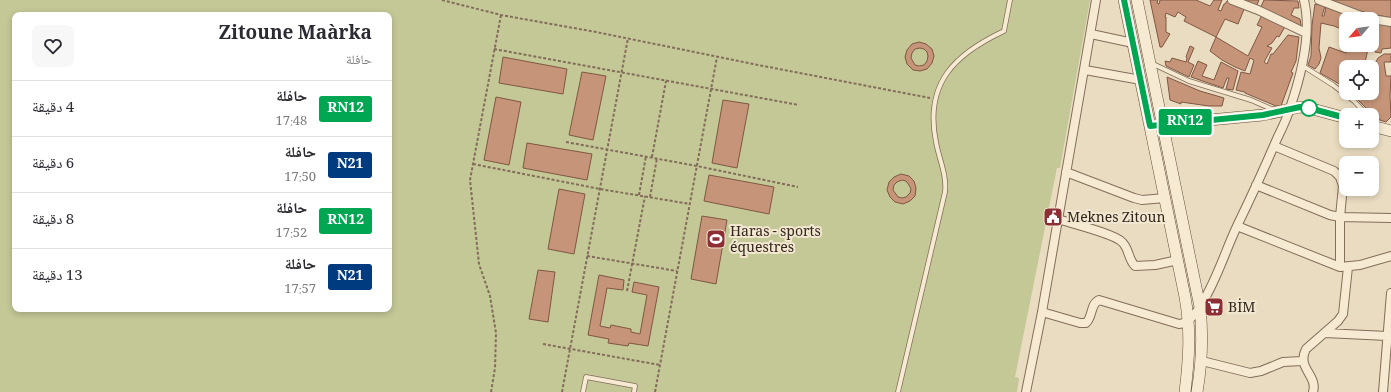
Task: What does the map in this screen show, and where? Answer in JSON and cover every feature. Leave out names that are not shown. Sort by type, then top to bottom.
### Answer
[{"type":"main road","points":[[1124,0],[1189,320],[1189,355],[1185,392]]},
{"type":"main road","points":[[1136,0],[1200,306],[1202,326],[1202,361],[1197,392]]},
{"type":"main road","points":[[1150,126],[1263,115],[1300,107],[1339,116]]},
{"type":"main road","points":[[1379,126],[1391,131]]},
{"type":"street","points":[[1026,392],[1042,312],[1096,0]]},
{"type":"street","points":[[1232,0],[1306,32]]},
{"type":"street","points":[[1042,312],[1080,323],[1086,323],[1089,320],[1094,303],[1099,300],[1180,324],[1184,324],[1189,320],[1210,290],[1290,108],[1301,65],[1306,32],[1304,0]]},
{"type":"street","points":[[1319,0],[1351,12]]},
{"type":"street","points":[[1379,20],[1391,22]]},
{"type":"street","points":[[1091,34],[1133,43]]},
{"type":"street","points":[[1085,70],[1140,80]]},
{"type":"street","points":[[1274,146],[1337,174],[1341,180],[1342,186],[1340,217],[1344,267],[1343,314],[1338,321],[1306,349],[1303,354],[1302,361],[1314,382],[1315,387],[1313,392]]},
{"type":"street","points":[[1066,172],[1134,198],[1142,200],[1165,198]]},
{"type":"street","points":[[1256,185],[1330,215],[1340,217],[1391,218]]},
{"type":"street","points":[[1058,219],[1117,238],[1126,246],[1135,266],[1155,265],[1178,260]]},
{"type":"street","points":[[1237,226],[1344,267],[1360,266],[1391,256]]},
{"type":"street","points":[[1383,392],[1389,351],[1387,336],[1391,293]]},
{"type":"street","points":[[1325,333],[1387,336]]},
{"type":"street","points":[[1202,361],[1250,373],[1261,371],[1283,362],[1302,361]]},
{"type":"lane","points":[[898,392],[945,192],[946,178],[934,130],[933,115],[935,98],[941,82],[964,55],[984,41],[1004,31],[1010,0]]},
{"type":"lane","points":[[1150,62],[1189,81],[1251,100],[1278,112]]},
{"type":"lane","points":[[1301,65],[1333,85],[1360,108]]},
{"type":"lane","points":[[584,392],[586,377],[635,386],[634,392]]},
{"type":"path","points":[[442,0],[501,15],[628,38],[717,57],[935,98]]},
{"type":"path","points":[[491,392],[495,368],[496,333],[490,296],[479,264],[476,250],[470,180],[501,15]]},
{"type":"path","points":[[562,392],[628,38]]},
{"type":"path","points":[[494,49],[800,105]]},
{"type":"path","points":[[655,392],[717,57]]},
{"type":"path","points":[[652,157],[666,81]]},
{"type":"path","points":[[566,142],[652,157],[798,187]]},
{"type":"path","points":[[639,195],[646,156]]},
{"type":"path","points":[[650,197],[657,158]]},
{"type":"path","points":[[473,164],[690,204]]},
{"type":"path","points":[[627,291],[645,196]]},
{"type":"path","points":[[587,256],[677,271]]},
{"type":"path","points":[[543,344],[660,365]]},
{"type":"green space","name":"Haras - sports équestres","points":[[0,0],[1090,0],[1060,168],[1057,168],[1015,377],[1019,378],[1017,392],[0,392]]},
{"type":"building","points":[[1150,0],[1158,0],[1157,3],[1159,4],[1160,0],[1196,0],[1210,6],[1214,0],[1222,0],[1218,10],[1221,11],[1227,1],[1245,7],[1238,24],[1225,19],[1216,37],[1184,21],[1186,17],[1178,12],[1175,17],[1166,13],[1166,32],[1170,34],[1162,47],[1160,47]]},
{"type":"building","points":[[1238,0],[1259,0],[1256,7]]},
{"type":"building","points":[[1264,0],[1298,1],[1299,8],[1294,8],[1291,15],[1300,19],[1300,27],[1260,9]]},
{"type":"building","points":[[1331,0],[1391,0],[1391,18],[1379,15],[1379,12],[1363,12],[1354,10]]},
{"type":"building","points":[[1315,4],[1325,6],[1322,16],[1324,16],[1326,7],[1339,12],[1339,28],[1321,23],[1319,48],[1321,58],[1315,69],[1308,65],[1311,56],[1312,25]]},
{"type":"building","points":[[1262,15],[1286,25],[1279,37],[1277,36],[1272,43],[1267,46],[1272,48],[1264,62],[1267,64],[1271,54],[1273,54],[1288,35],[1299,37],[1296,61],[1291,72],[1293,73],[1281,106],[1276,106],[1245,92],[1236,90],[1241,72],[1250,74],[1254,60],[1250,58],[1245,71],[1222,60],[1210,51],[1216,37],[1248,56],[1262,27],[1257,25]]},
{"type":"building","points":[[1379,24],[1391,25],[1391,48],[1382,49],[1381,53],[1375,52],[1379,52]]},
{"type":"building","points":[[919,42],[926,44],[932,49],[934,56],[932,63],[927,69],[920,71],[913,70],[907,64],[905,57],[907,50],[912,44]],"holes":[[[915,49],[924,49],[927,52],[927,61],[924,65],[915,65],[911,58],[912,53]]]},
{"type":"building","points":[[1190,46],[1194,48],[1188,62],[1194,65],[1189,77],[1166,66],[1165,61],[1170,62],[1172,58],[1186,62],[1186,57]]},
{"type":"building","points":[[1329,47],[1339,51],[1339,52],[1367,52],[1366,60],[1339,60],[1339,84],[1320,73]]},
{"type":"building","points":[[1384,54],[1391,54],[1391,62],[1384,62],[1386,76],[1391,76],[1391,117],[1386,122],[1379,120],[1379,108],[1366,108],[1358,100],[1379,100],[1378,58]]},
{"type":"building","points":[[503,57],[567,69],[563,94],[499,83]]},
{"type":"building","points":[[1198,61],[1207,65],[1202,76],[1214,80],[1221,62],[1238,71],[1233,90],[1226,89],[1229,78],[1227,78],[1223,88],[1191,77]]},
{"type":"building","points":[[582,72],[606,76],[593,140],[569,135]]},
{"type":"building","points":[[1167,77],[1200,91],[1224,98],[1222,106],[1209,106],[1181,102],[1181,104],[1170,100]]},
{"type":"building","points":[[496,97],[521,102],[509,165],[484,160]]},
{"type":"building","points":[[723,100],[749,104],[737,168],[712,163]]},
{"type":"building","points":[[527,143],[592,154],[587,180],[523,168]]},
{"type":"building","points":[[901,174],[909,176],[914,181],[916,188],[915,196],[910,201],[903,204],[895,202],[890,197],[887,190],[889,182],[894,177]],"holes":[[[902,180],[906,181],[911,189],[910,193],[906,197],[898,197],[893,190],[894,185]]]},
{"type":"building","points":[[709,175],[774,187],[769,214],[704,201]]},
{"type":"building","points":[[559,189],[585,194],[574,254],[548,249]]},
{"type":"building","points":[[702,216],[727,220],[716,284],[691,279]]},
{"type":"building","points":[[538,270],[555,272],[548,322],[529,319]]},
{"type":"building","points":[[599,275],[624,280],[623,290],[607,288],[600,326],[610,328],[611,325],[631,329],[631,332],[640,334],[647,295],[632,292],[634,282],[659,287],[648,346],[629,343],[628,346],[608,343],[609,339],[588,335]]},
{"type":"bus line","name":"RN12","points":[[1124,0],[1150,126],[1263,115],[1300,107],[1339,116]]},
{"type":"place","name":"Meknes Zitoun","points":[[1053,217]]},
{"type":"place","name":"Haras - sports équestres","points":[[716,239]]},
{"type":"place","name":"BİM","points":[[1214,307]]}]
